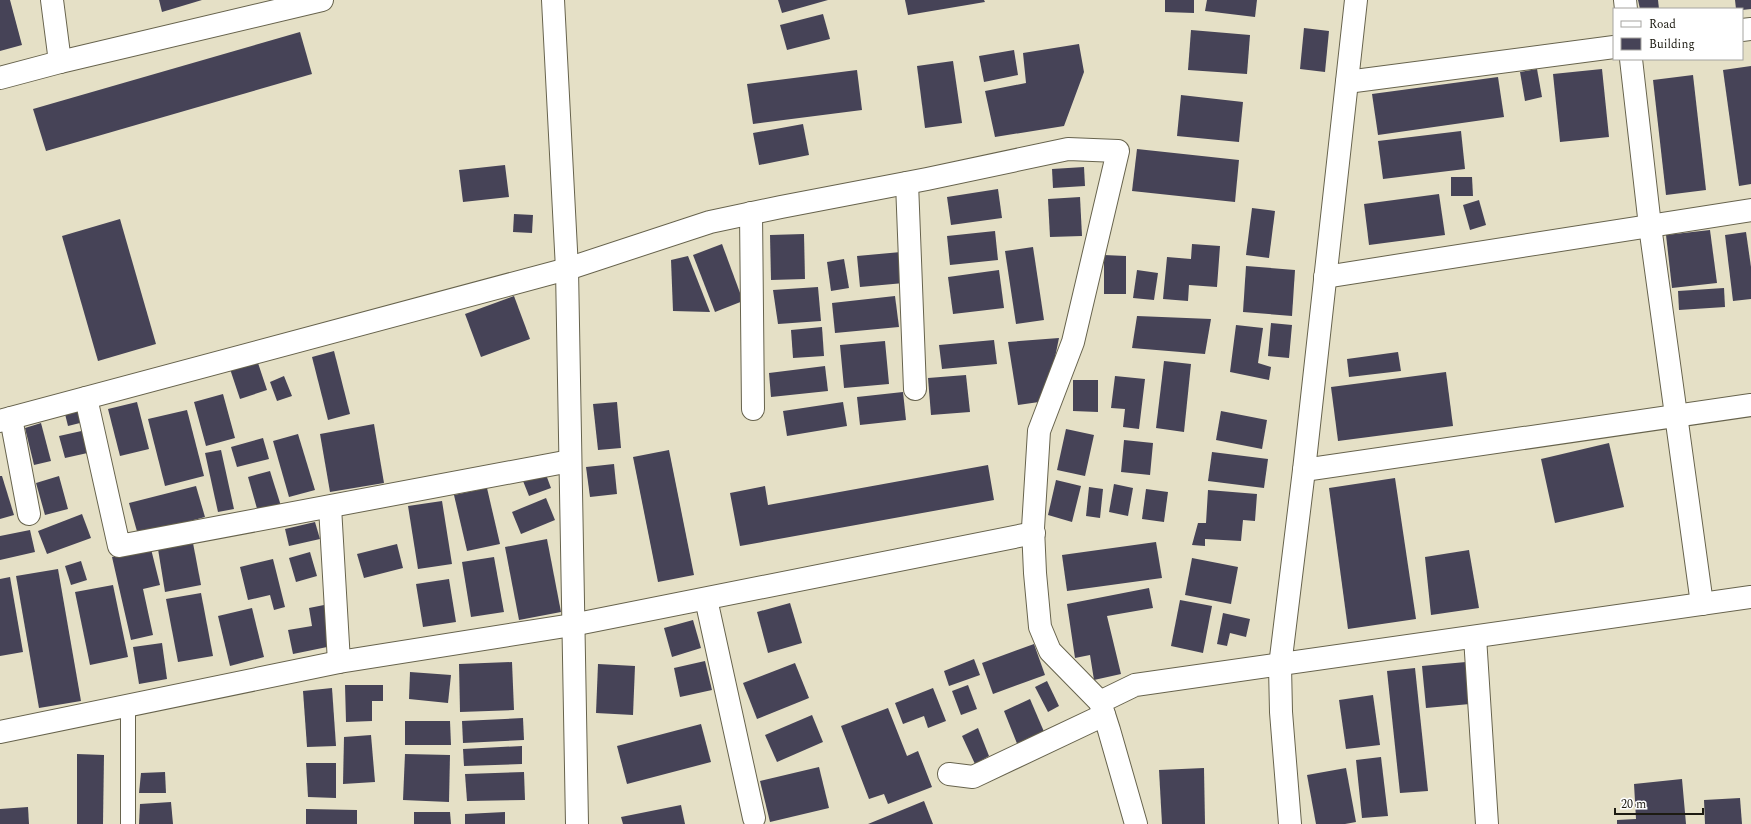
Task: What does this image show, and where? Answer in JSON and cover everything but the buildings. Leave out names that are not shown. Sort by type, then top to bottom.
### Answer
[{"type":"street","points":[[52,0],[60,62]]},
{"type":"street","points":[[553,0],[567,268],[572,625],[577,824]]},
{"type":"street","points":[[1290,824],[1281,712],[1280,666],[1304,470],[1356,0]]},
{"type":"street","points":[[0,78],[60,62],[310,2]]},
{"type":"street","points":[[1346,82],[1613,47]]},
{"type":"street","points":[[1631,60],[1650,226],[1702,604]]},
{"type":"street","points":[[29,514],[6,419],[567,268],[710,222],[1068,149],[1118,151],[1073,342],[1039,430],[1034,533],[1035,572],[1040,627],[1050,651],[1102,709],[1136,824]]},
{"type":"street","points":[[907,183],[915,389]]},
{"type":"street","points":[[1325,277],[1751,210]]},
{"type":"street","points":[[751,213],[753,409]]},
{"type":"street","points":[[86,398],[119,546],[570,462]]},
{"type":"street","points":[[1304,470],[1751,405]]},
{"type":"street","points":[[330,507],[339,662]]},
{"type":"street","points":[[0,732],[339,662],[572,625],[1034,533]]},
{"type":"street","points":[[949,774],[973,777],[1102,709],[1135,686],[1751,597]]},
{"type":"street","points":[[706,599],[754,818]]},
{"type":"street","points":[[1475,637],[1487,824]]},
{"type":"lane","points":[[128,706],[128,824]]}]
